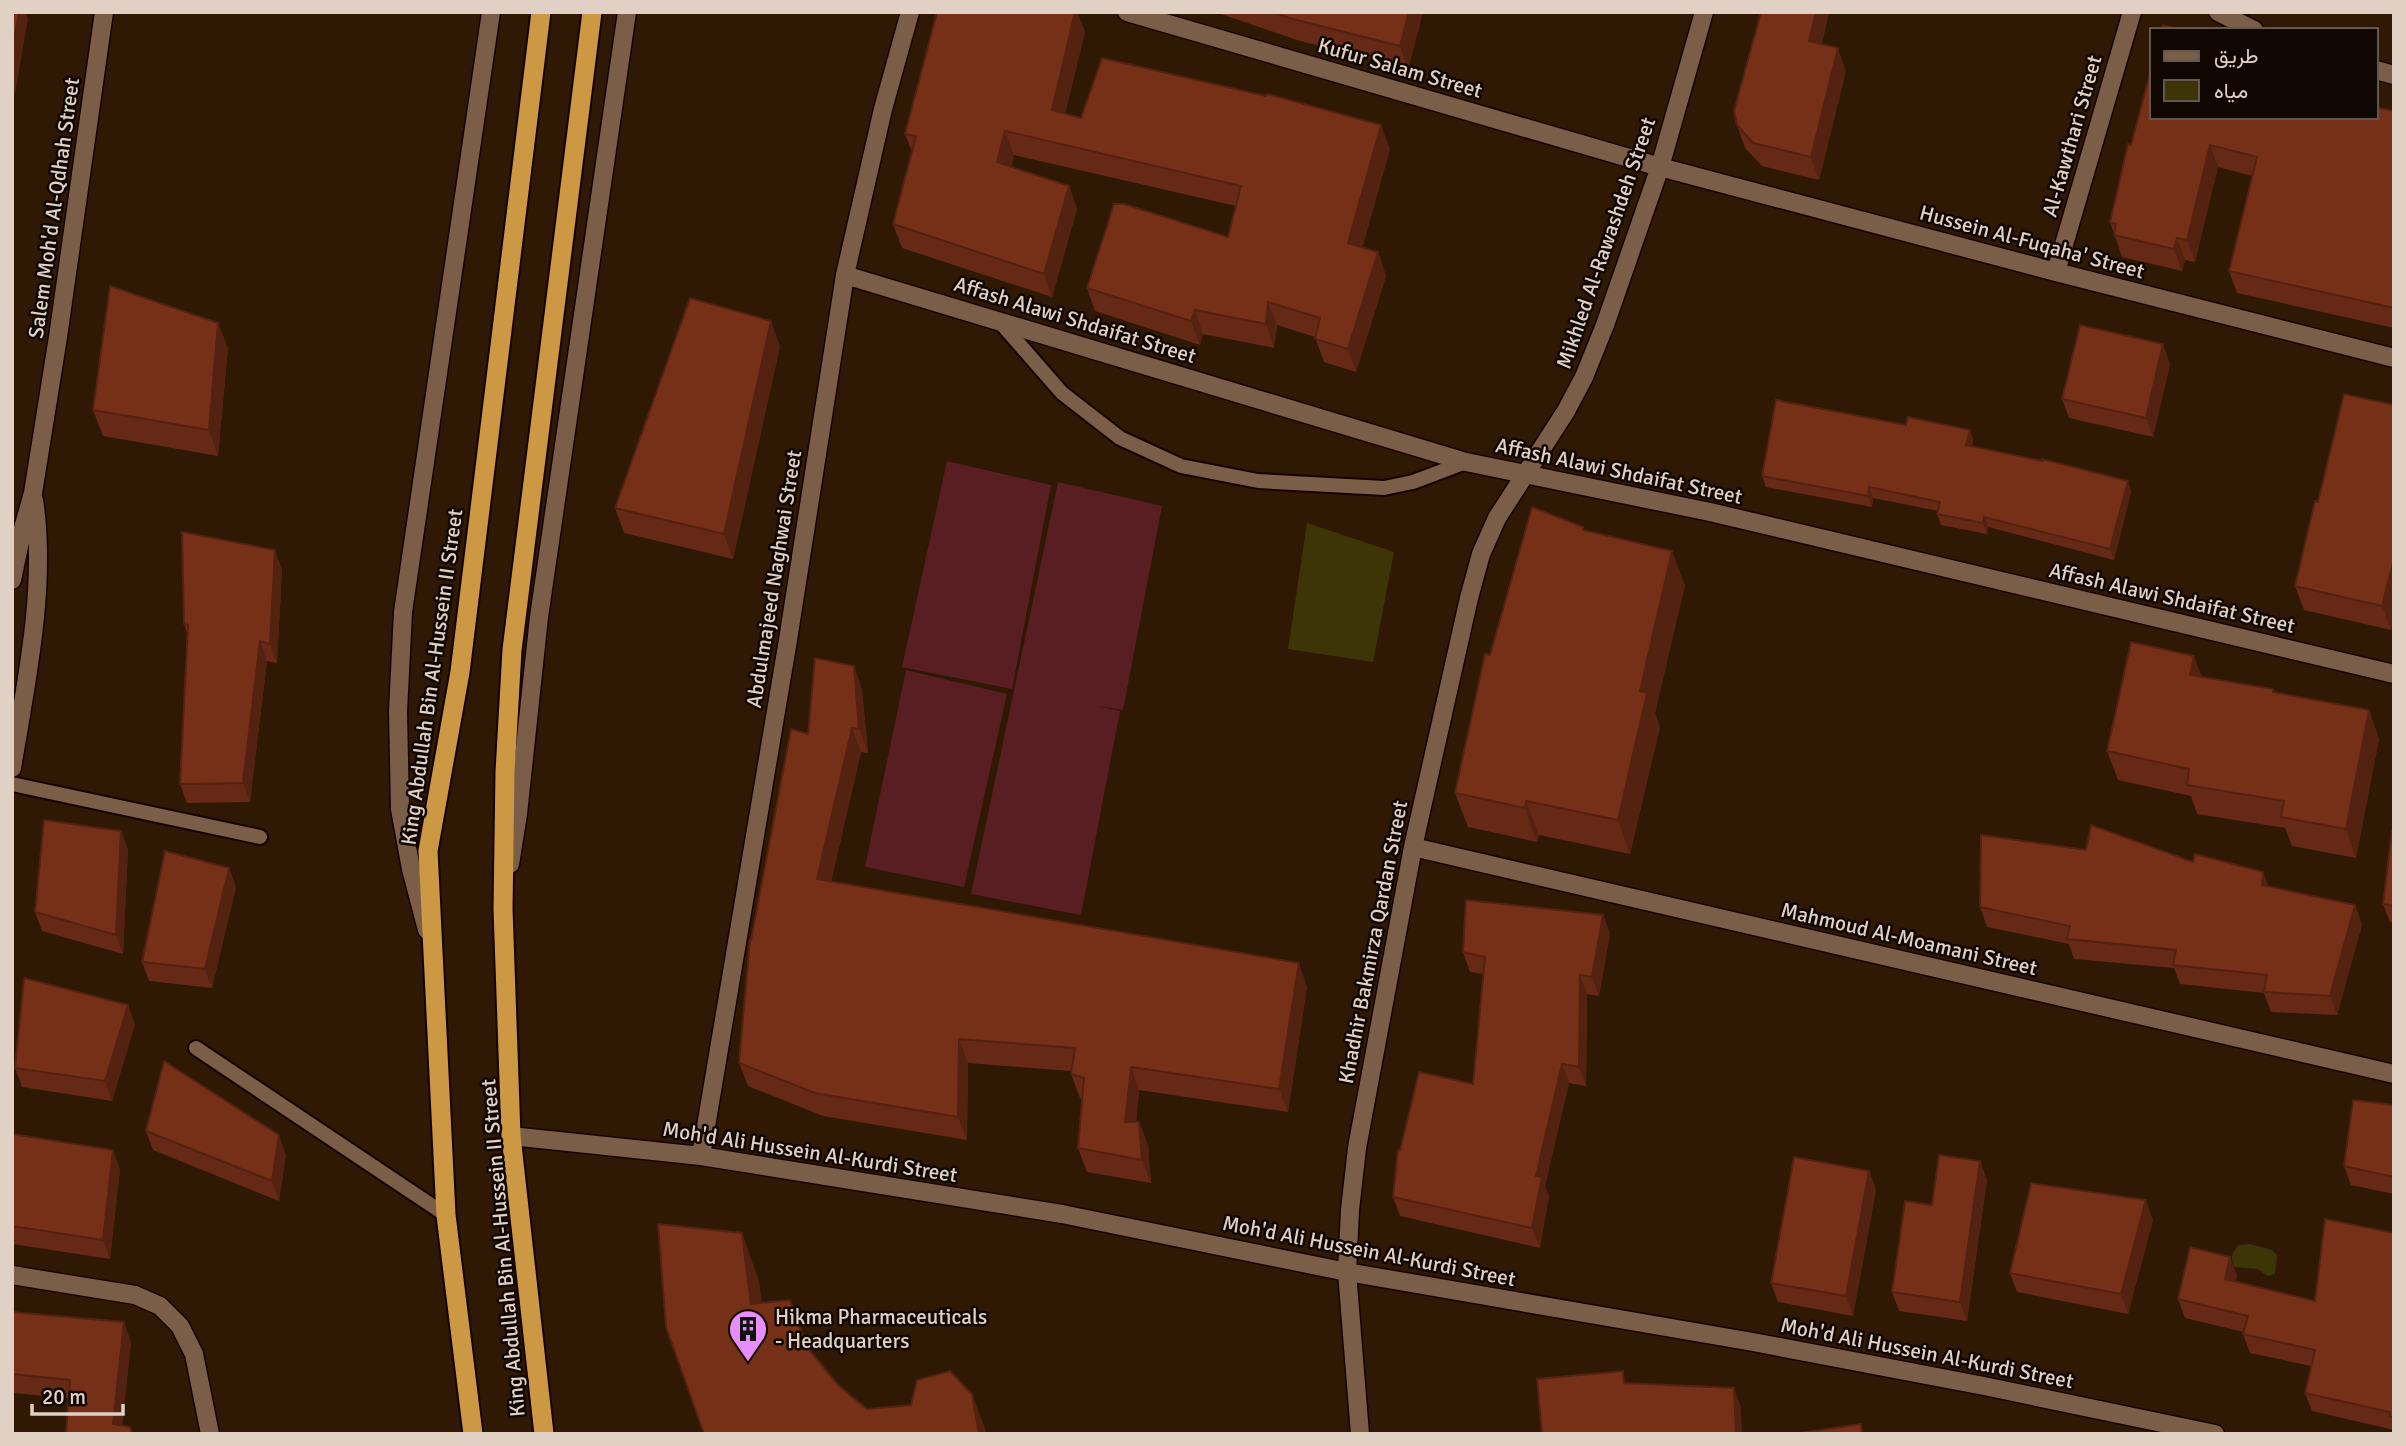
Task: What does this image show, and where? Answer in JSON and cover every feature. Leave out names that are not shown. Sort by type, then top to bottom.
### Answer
[{"type":"highway","name":"King Abdullah Bin Al-Hussein II Street","points":[[473,1434],[446,1214],[428,851],[460,672],[541,12]]},
{"type":"highway","name":"King Abdullah Bin Al-Hussein II Street","points":[[544,1434],[511,1136],[503,909],[505,772],[512,650],[592,12]]},
{"type":"street","name":"Salem Moh'd Al-Qdhah Street","points":[[12,580],[33,493],[104,12]]},
{"type":"street","points":[[432,948],[411,869],[400,809],[398,711],[402,612],[491,12]]},
{"type":"street","points":[[503,909],[518,814],[539,617],[627,12]]},
{"type":"street","name":"Abdulmajeed Naghwai Street","points":[[701,1156],[788,640],[845,275],[883,109],[910,12]]},
{"type":"street","name":"Kufur Salam Street","points":[[1127,12],[1660,167]]},
{"type":"street","name":"Mikhled Al-Rawashdeh Street","points":[[1523,475],[1566,411],[1584,377],[1605,325],[1660,167],[1703,12]]},
{"type":"street","name":"Al-Kawthari Street","points":[[2056,272],[2132,12]]},
{"type":"street","points":[[2218,12],[2250,28]]},
{"type":"street","name":"Hussein Al-Fuqaha' Street","points":[[1660,167],[2394,358]]},
{"type":"street","name":"Affash Alawi Shdaifat Street","points":[[845,275],[1466,462],[1710,512],[2394,674]]},
{"type":"street","name":"Khadhir Bakmirza Qardan Street","points":[[1360,1434],[1347,1272],[1357,1148],[1413,847],[1480,554],[1497,518],[1523,475]]},
{"type":"street","name":"Salem Moh'd Al-Qdhah Street","points":[[12,768],[19,686],[31,645],[38,525],[33,493]]},
{"type":"street","name":"Mahmoud Al-Moamani Street","points":[[1413,847],[2394,1074]]},
{"type":"street","name":"Moh'd Ali Hussein Al-Kurdi Street","points":[[511,1136],[701,1156],[1062,1214],[1347,1272],[1754,1342],[2215,1434]]},
{"type":"street","points":[[12,1275],[135,1295],[160,1306],[180,1326],[194,1354],[210,1434]]},
{"type":"lane","points":[[999,321],[1062,393],[1120,438],[1181,466],[1258,481],[1384,488],[1413,482],[1466,462]]},
{"type":"lane","points":[[12,784],[260,837]]},
{"type":"lane","points":[[197,1048],[446,1214]]},
{"type":"shaded area","points":[[947,461],[1051,485],[1012,689],[902,667]]},
{"type":"shaded area","points":[[1058,482],[1162,506],[1123,710],[1097,706],[1120,711],[1081,915],[971,894]]},
{"type":"shaded area","points":[[906,670],[1007,694],[964,887],[865,867]]},
{"type":"water","points":[[1307,523],[1394,552],[1373,662],[1288,649]]},
{"type":"water","points":[[2250,1244],[2272,1250],[2277,1255],[2275,1274],[2267,1276],[2258,1269],[2234,1267],[2232,1257],[2235,1250],[2239,1245]]},
{"type":"building","points":[[12,12],[19,12],[12,52]]},
{"type":"building","points":[[936,12],[1075,12],[1052,110],[1081,118],[1102,58],[1266,96],[1267,94],[1381,125],[1348,243],[1378,252],[1348,349],[1315,339],[1320,318],[1268,302],[1266,324],[1195,310],[1191,321],[1087,288],[1114,204],[1124,204],[1228,237],[1241,186],[1005,131],[997,162],[1069,186],[1044,274],[893,224],[916,136],[905,134]]},
{"type":"building","points":[[1274,12],[1409,12],[1400,46]]},
{"type":"building","points":[[1761,12],[1816,12],[1809,41],[1838,48],[1811,157],[1753,143],[1737,125],[1734,111]]},
{"type":"building","points":[[2150,74],[2150,119],[2378,119],[2378,107],[2394,111],[2394,308],[2229,271],[2257,157],[2210,145],[2187,240],[2177,238],[2174,249],[2114,235],[2116,224],[2110,222],[2128,144],[2131,145]]},
{"type":"building","points":[[110,286],[218,323],[209,430],[93,410]]},
{"type":"building","points":[[690,298],[771,321],[724,534],[615,508]]},
{"type":"building","points":[[2080,325],[2163,344],[2146,418],[2062,399]]},
{"type":"building","points":[[2344,394],[2394,405],[2394,559],[2382,606],[2295,586]]},
{"type":"building","points":[[1776,400],[1906,425],[1908,417],[1970,430],[1966,445],[2042,459],[2128,481],[2110,549],[1984,517],[1983,523],[1937,514],[1940,502],[1869,487],[1868,496],[1762,476]]},
{"type":"building","points":[[1532,507],[1583,527],[1583,530],[1672,551],[1640,691],[1647,693],[1618,820],[1526,801],[1525,808],[1455,793],[1485,654],[1490,655]]},
{"type":"building","points":[[182,532],[275,550],[270,644],[260,641],[243,783],[180,784],[188,625],[184,624]]},
{"type":"building","points":[[2131,642],[2194,656],[2190,675],[2273,689],[2273,692],[2369,710],[2346,829],[2281,817],[2284,801],[2187,785],[2189,769],[2107,751]]},
{"type":"building","points":[[815,658],[854,666],[859,729],[852,728],[817,879],[1299,963],[1279,1089],[1131,1067],[1125,1122],[1139,1122],[1142,1160],[1078,1148],[1084,1078],[1071,1074],[1075,1048],[959,1039],[958,1117],[815,1093],[739,1063],[750,940],[791,729],[808,734]]},
{"type":"building","points":[[44,820],[121,831],[116,935],[35,912]]},
{"type":"building","points":[[2091,825],[2193,862],[2195,854],[2263,872],[2262,885],[2355,905],[2330,996],[2264,992],[2267,975],[2173,965],[2176,950],[2067,939],[2070,926],[1980,907],[1981,835],[2086,850]]},
{"type":"building","points":[[2392,831],[2394,832],[2394,906],[2383,904]]},
{"type":"building","points":[[165,851],[229,868],[205,969],[142,962]]},
{"type":"building","points":[[1466,900],[1603,915],[1592,977],[1580,975],[1579,1067],[1562,1064],[1536,1176],[1542,1177],[1532,1228],[1393,1197],[1398,1150],[1419,1072],[1473,1084],[1485,957],[1463,952]]},
{"type":"building","points":[[24,978],[128,1005],[105,1081],[15,1068]]},
{"type":"building","points":[[164,1061],[279,1135],[272,1181],[146,1131]]},
{"type":"building","points":[[2353,1100],[2394,1105],[2394,1177],[2344,1166]]},
{"type":"building","points":[[12,1134],[113,1150],[103,1240],[12,1226]]},
{"type":"building","points":[[1939,1155],[1980,1161],[1960,1302],[1892,1292],[1905,1201],[1932,1205]]},
{"type":"building","points":[[1794,1157],[1869,1171],[1846,1296],[1771,1283]]},
{"type":"building","points":[[2031,1183],[2146,1200],[2121,1294],[2010,1273]]},
{"type":"building","points":[[2325,1219],[2394,1233],[2394,1417],[2389,1417],[2390,1412],[2305,1393],[2315,1350],[2243,1334],[2248,1316],[2178,1299],[2190,1247],[2230,1257],[2225,1279],[2315,1301]]},
{"type":"building","points":[[658,1224],[742,1233],[751,1304],[790,1300],[807,1347],[838,1385],[867,1409],[911,1405],[917,1380],[950,1371],[972,1394],[979,1434],[704,1434],[666,1327]]},
{"type":"building","points":[[12,1312],[124,1322],[113,1424],[130,1427],[132,1434],[66,1434],[70,1380],[12,1374]]},
{"type":"building","points":[[1623,1371],[1624,1383],[1734,1388],[1736,1434],[1542,1434],[1537,1379]]},
{"type":"building","points":[[1861,1424],[1862,1434],[1794,1434]]},
{"type":"place","name":"Hikma Pharmaceuticals - Headquarters","points":[[748,1363]]}]
